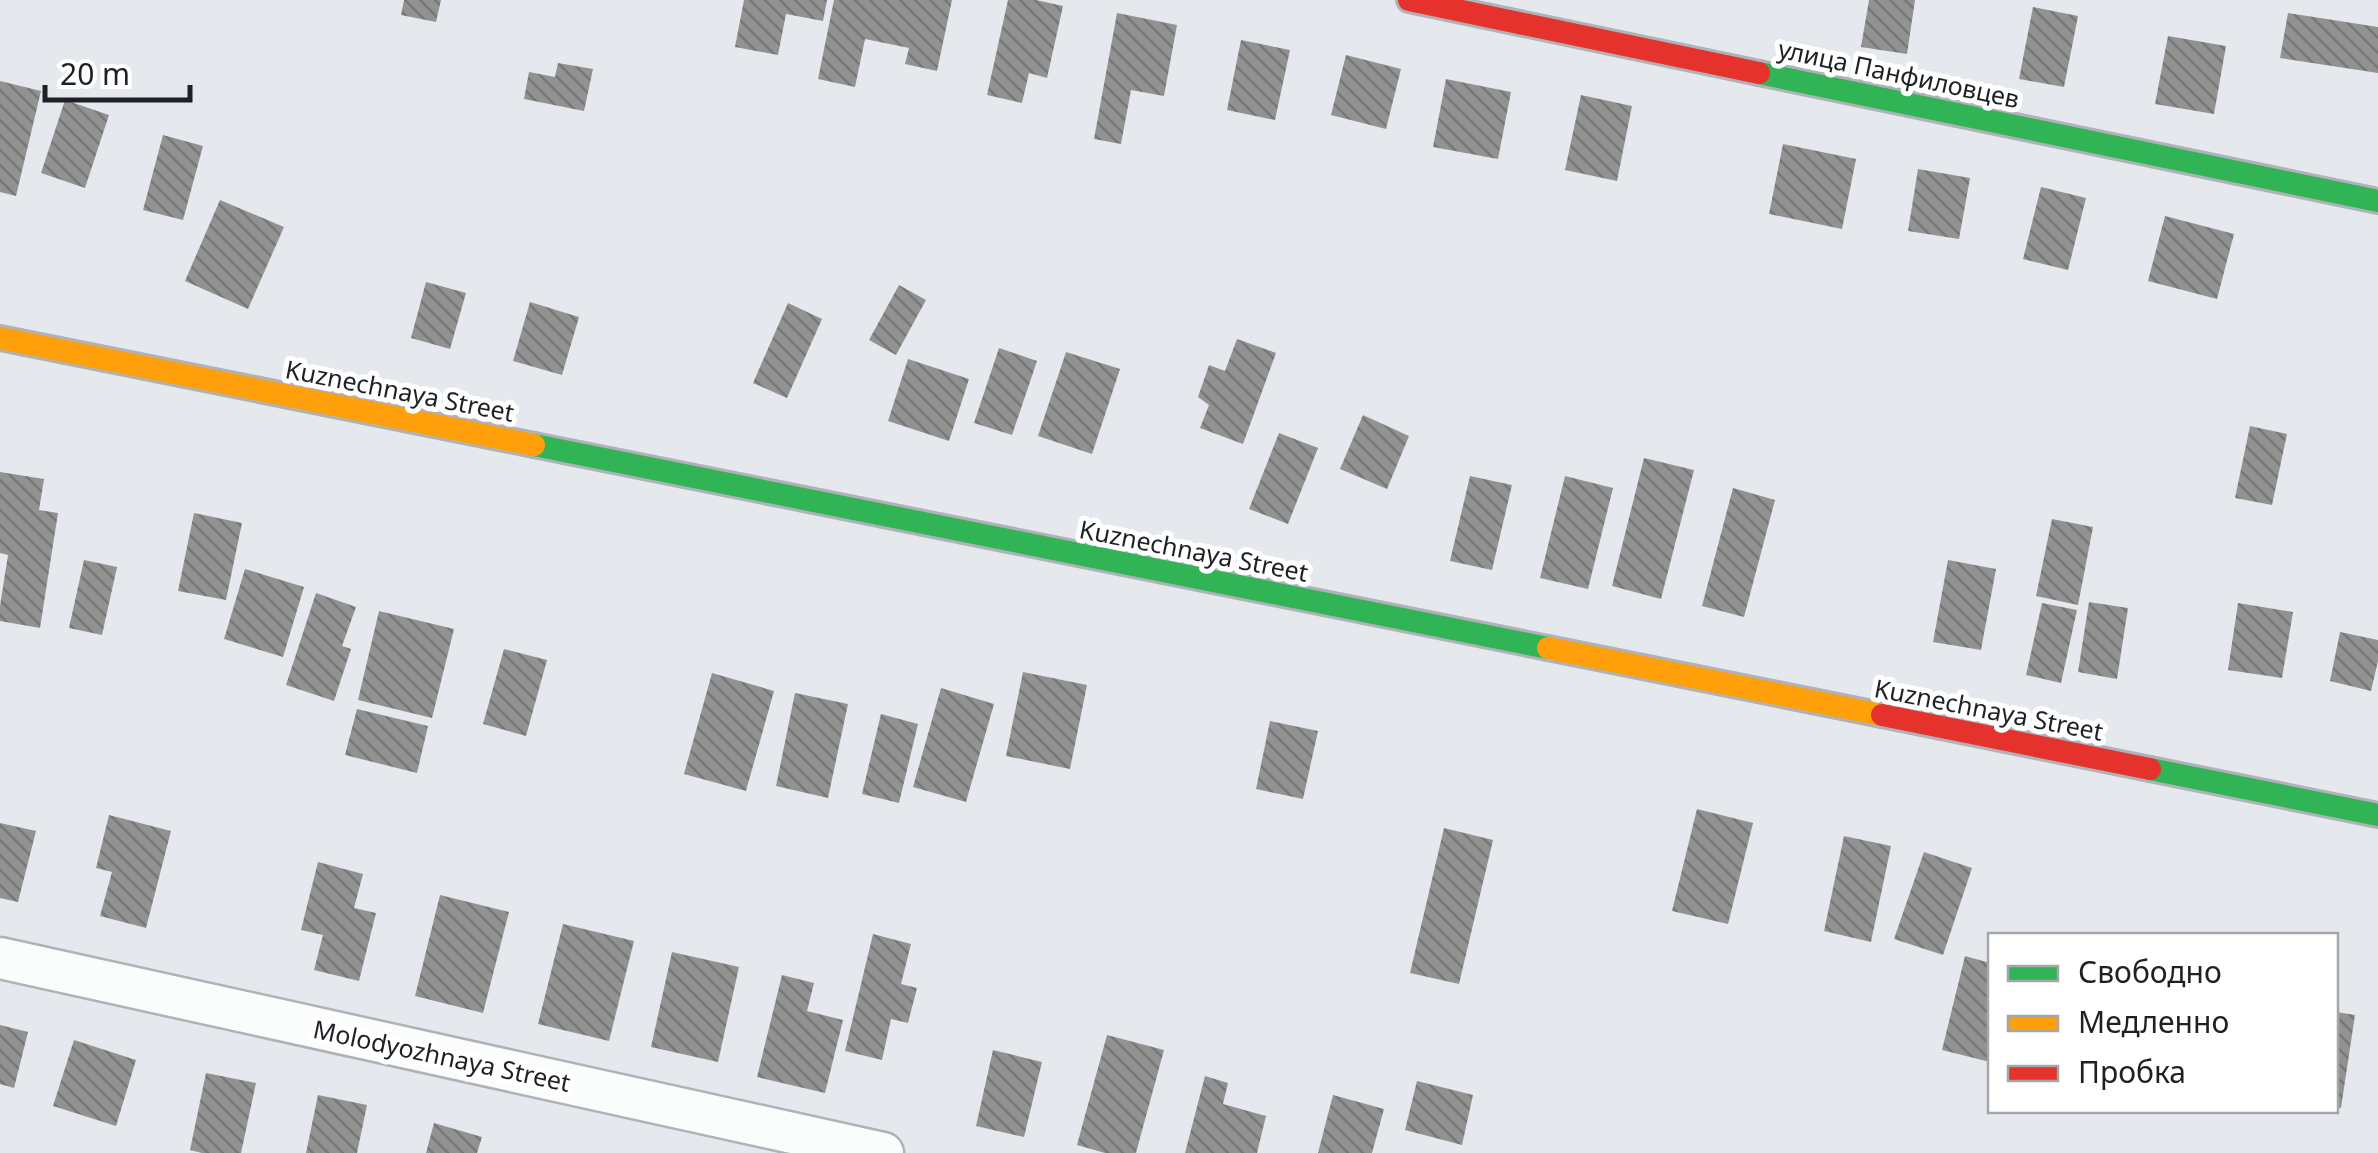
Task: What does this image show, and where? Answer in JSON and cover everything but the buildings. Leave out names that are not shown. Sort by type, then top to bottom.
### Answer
[{"type":"main road","name":"улица Панфиловцев","points":[[1410,0],[2378,201]]},
{"type":"main road","name":"Kuznechnaya Street","points":[[0,338],[2378,815]]},
{"type":"street","name":"Molodyozhnaya Street","points":[[0,958],[883,1153]]},
{"type":"traffic: fast","points":[[1759,73],[2378,201]]},
{"type":"traffic: fast","points":[[534,445],[1548,648]]},
{"type":"traffic: fast","points":[[2150,769],[2378,815]]},
{"type":"traffic: slow","points":[[0,338],[534,445]]},
{"type":"traffic: slow","points":[[1548,648],[1882,715]]},
{"type":"traffic: jam","points":[[1409,0],[1759,73]]},
{"type":"traffic: jam","points":[[1882,715],[2150,769]]}]
